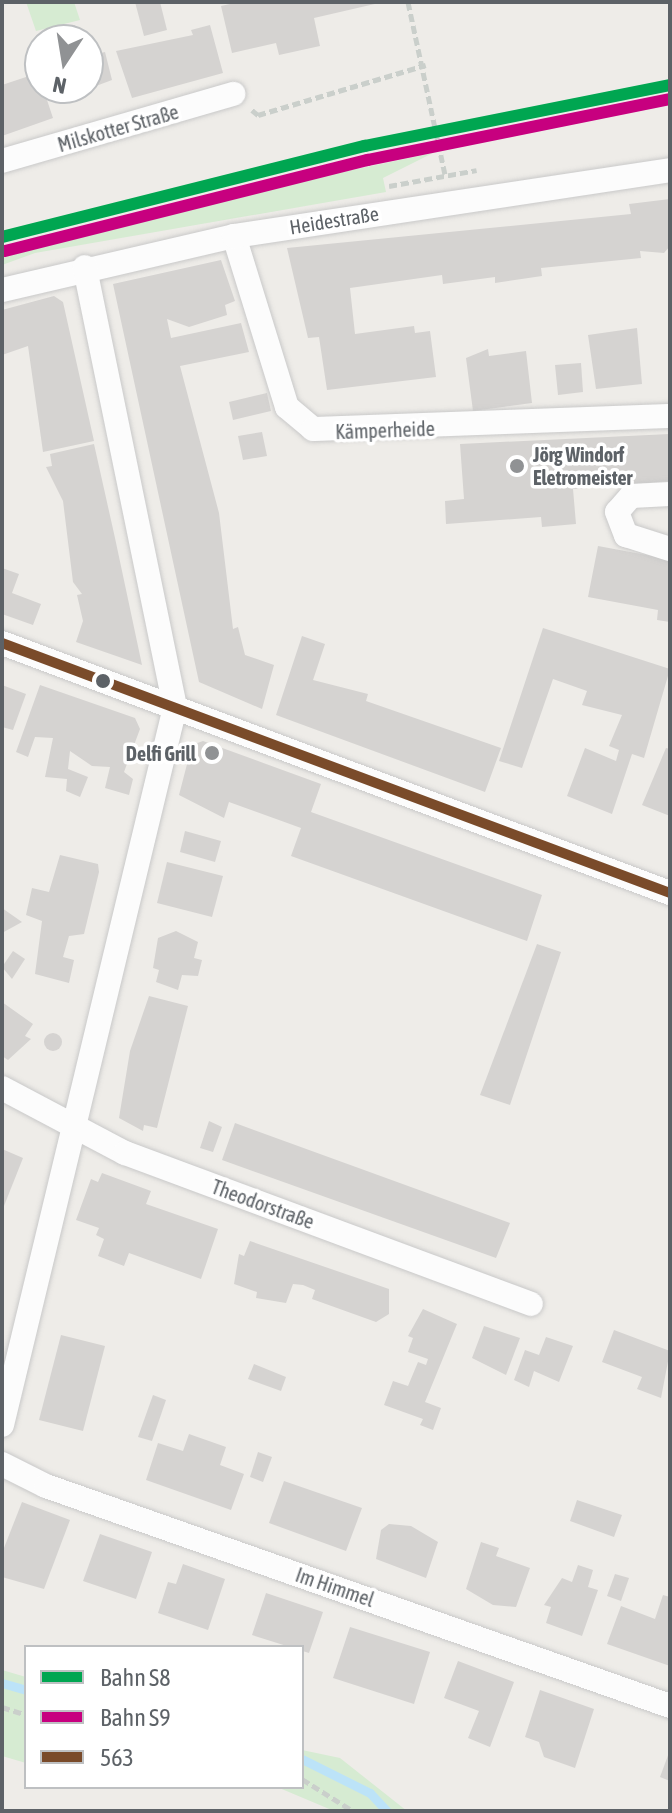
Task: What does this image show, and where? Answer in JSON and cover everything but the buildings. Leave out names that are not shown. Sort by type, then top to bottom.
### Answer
[{"type":"street","name":"Milskotter Straße","points":[[2,161],[233,94]]},
{"type":"street","name":"Heidestraße","points":[[2,290],[85,267],[234,236],[670,170]]},
{"type":"street","name":"Kämperheide","points":[[234,236],[287,407],[313,429],[670,416]]},
{"type":"street","points":[[2,1425],[175,707],[85,267]]},
{"type":"street","points":[[670,494],[631,496],[617,512],[626,535],[670,549]]},
{"type":"street","points":[[2,643],[670,893]]},
{"type":"street","name":"Theodorstraße","points":[[2,1088],[72,1129],[531,1304]]},
{"type":"street","name":"Im Himmel","points":[[2,1464],[46,1486],[670,1706]]},
{"type":"path","points":[[388,182],[445,174],[426,65],[408,2]]},
{"type":"path","points":[[233,94],[258,115],[426,65]]},
{"type":"path","points":[[2,1707],[24,1714]]},
{"type":"path","points":[[304,1780],[353,1811]]},
{"type":"green space","points":[[26,2],[74,2],[80,20],[64,24],[34,24]]},
{"type":"green space","points":[[433,153],[383,178],[386,192],[35,253],[2,265],[2,247],[39,236]]},
{"type":"green space","points":[[2,1670],[24,1676],[24,1762],[2,1756]]},
{"type":"green space","points":[[304,1750],[340,1758],[407,1811],[334,1811],[282,1789],[304,1789]]},
{"type":"waterway","points":[[2,1683],[24,1689]]},
{"type":"waterway","points":[[304,1760],[370,1793],[387,1811]]},
{"type":"rail line","name":"S8","points":[[2,237],[365,146],[670,85]]},
{"type":"rail line","name":"S9","points":[[5,251],[368,160],[670,99]]},
{"type":"transit line","name":"563","points":[[2,643],[670,893]]},
{"type":"place","name":"Jörg Windorf Eletromeister","points":[[517,466]]},
{"type":"place","name":"Delfi Grill","points":[[212,753]]}]
